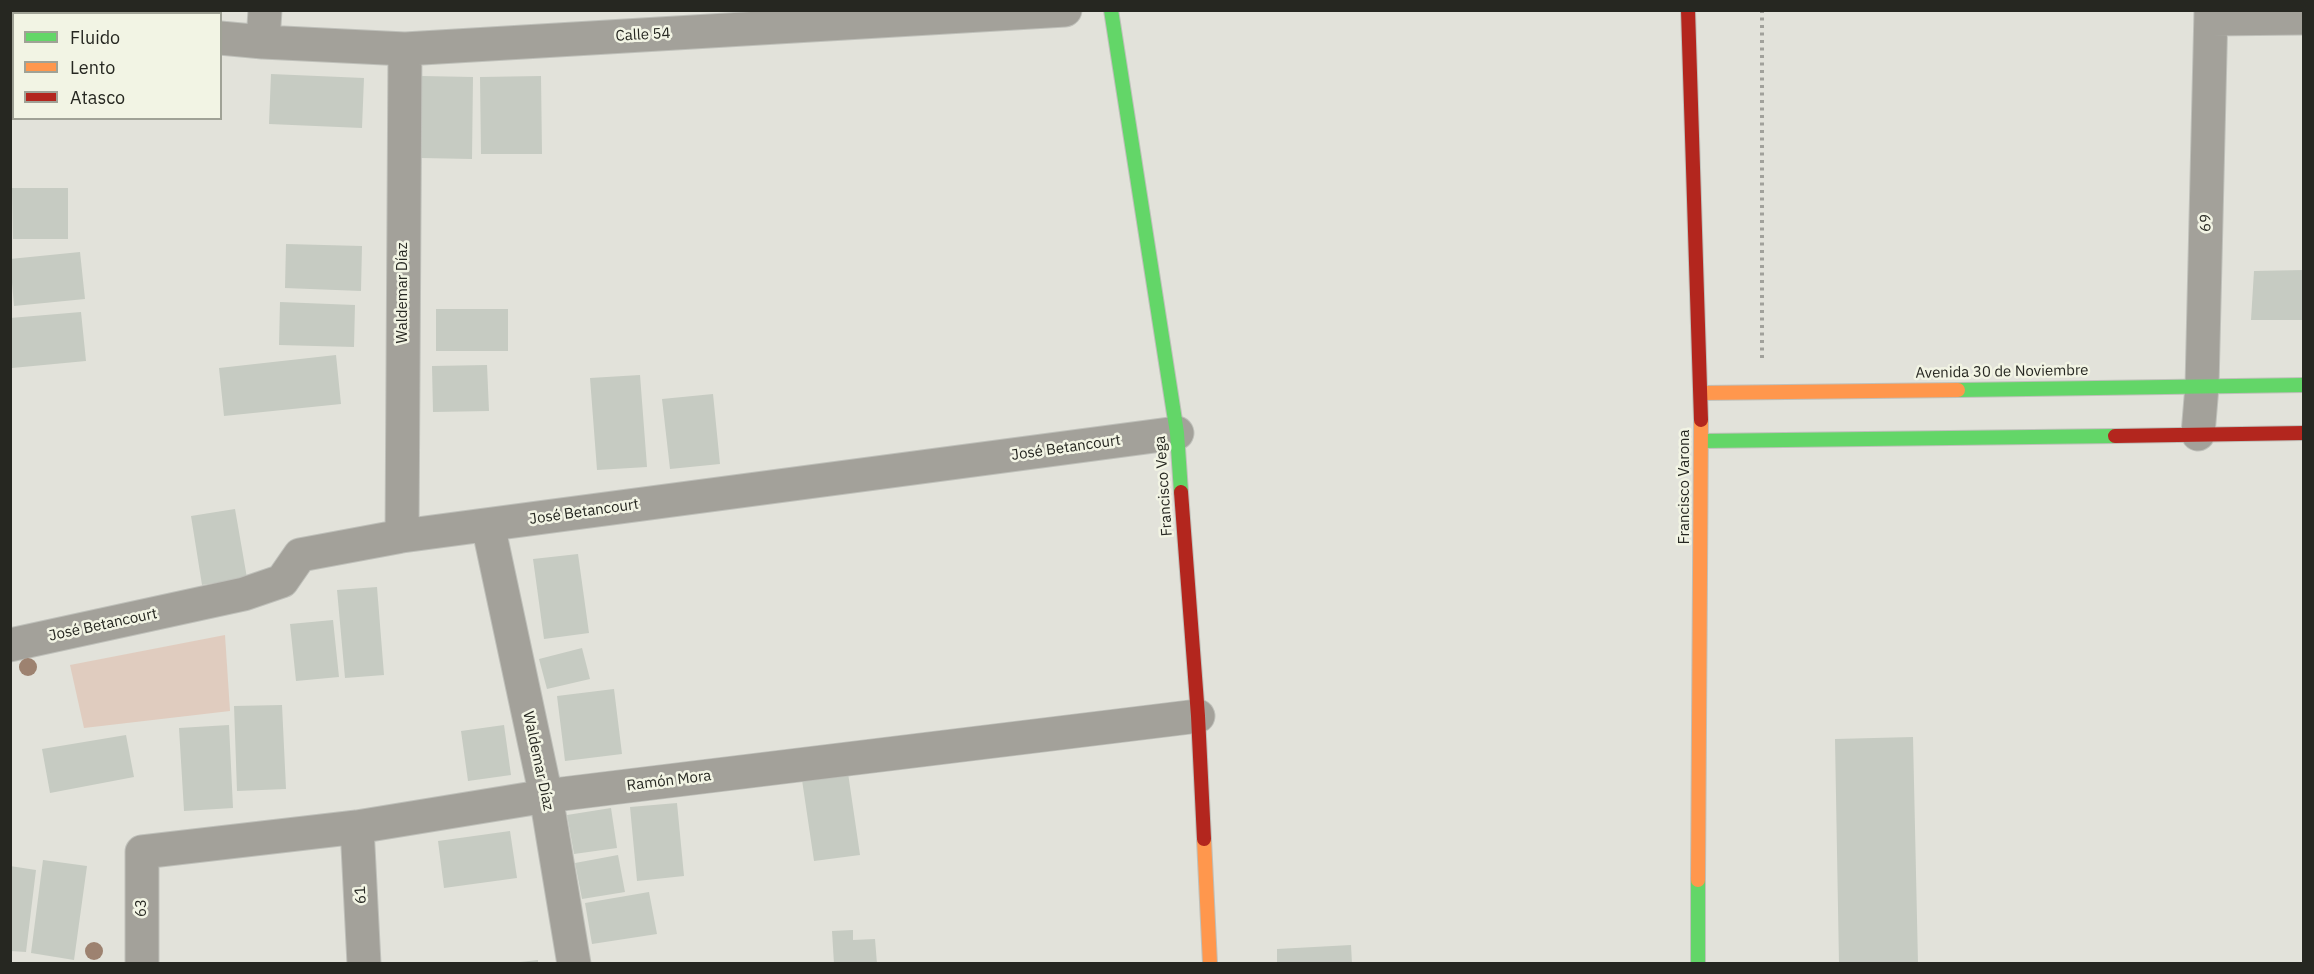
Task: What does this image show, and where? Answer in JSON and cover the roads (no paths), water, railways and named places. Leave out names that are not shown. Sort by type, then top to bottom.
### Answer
[{"type":"main road","name":"Francisco Vega","points":[[1111,10],[1177,433],[1198,716],[1210,963]]},
{"type":"main road","name":"Francisco Varona","points":[[1688,10],[1702,441],[1698,963]]},
{"type":"main road","name":"Avenida 30 de Noviembre","points":[[1701,393],[2304,385]]},
{"type":"main road","points":[[1702,441],[2304,433]]},
{"type":"street","name":"Calle 54","points":[[222,37],[264,26],[405,49],[1065,10]]},
{"type":"street","points":[[2211,15],[2304,18]]},
{"type":"street","name":"69","points":[[2199,434],[2211,15]]},
{"type":"street","name":"Waldemar Díaz","points":[[402,536],[405,49]]},
{"type":"street","name":"José Betancourt","points":[[10,645],[244,594],[282,581],[300,555],[402,536],[1177,433]]},
{"type":"street","name":"Waldemar Díaz","points":[[488,525],[546,796],[574,963]]},
{"type":"street","name":"Ramón Mora","points":[[142,852],[357,827],[546,796],[1198,716]]},
{"type":"street","name":"61","points":[[357,827],[364,963]]},
{"type":"street","name":"63","points":[[142,852],[142,963]]}]
